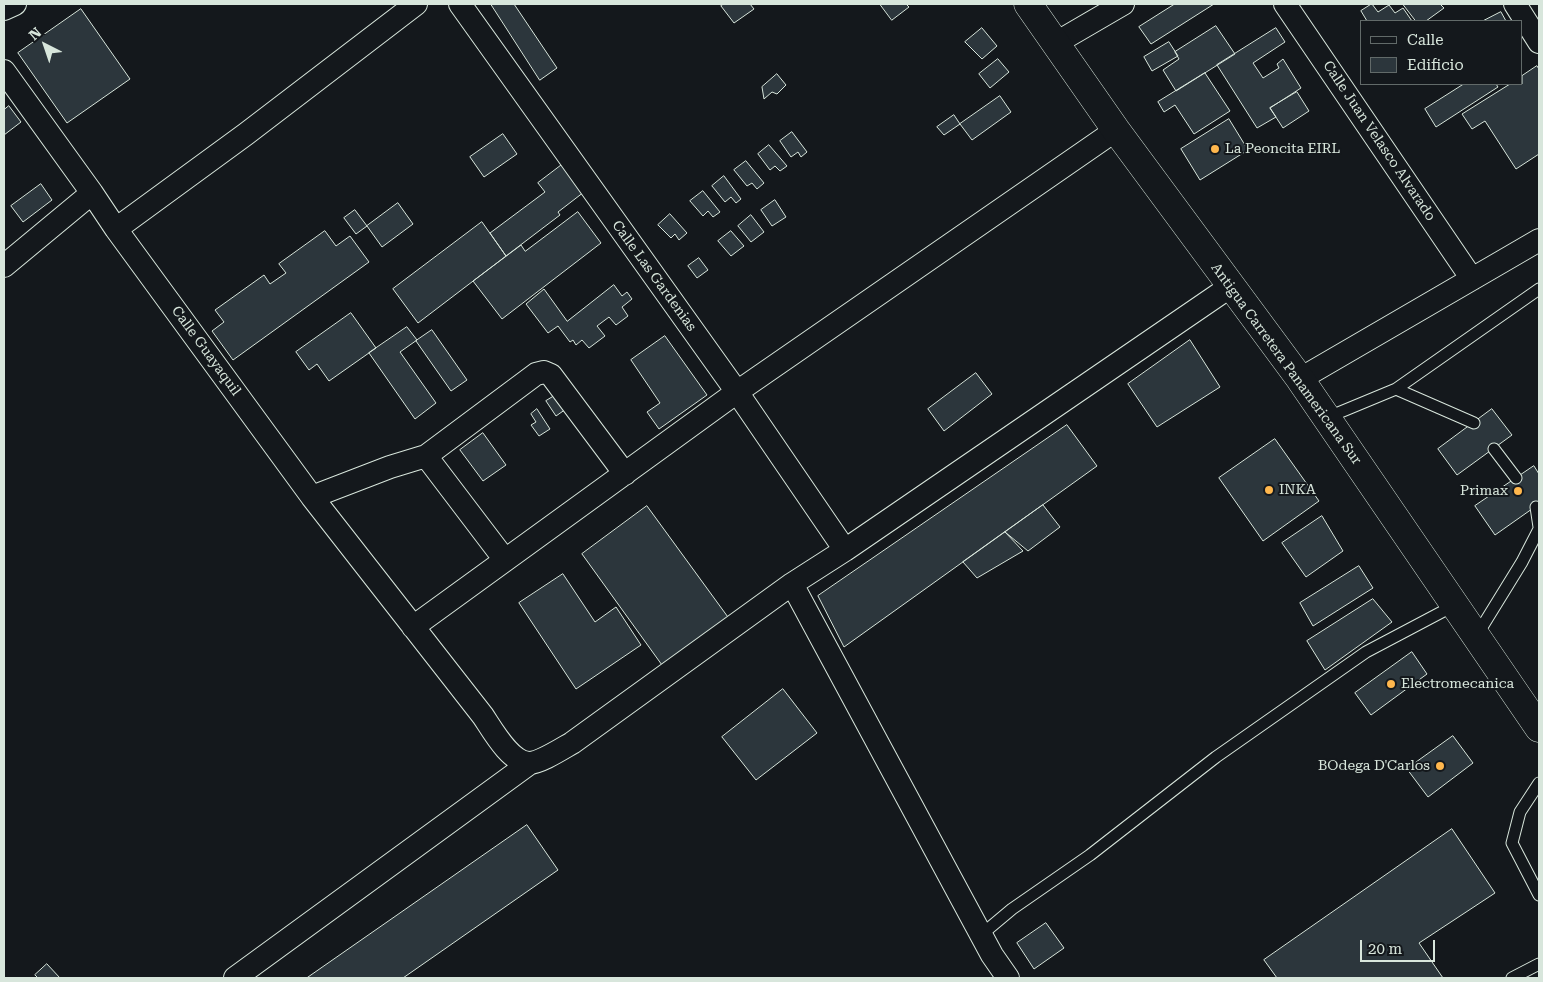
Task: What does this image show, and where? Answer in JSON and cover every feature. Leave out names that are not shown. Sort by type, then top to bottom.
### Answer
[{"type":"highway","name":"Antigua Carretera Panamericana Sur","points":[[1028,4],[1116,130],[1300,380],[1539,728]]},
{"type":"street","points":[[4,9],[15,4]]},
{"type":"street","points":[[116,229],[246,134],[416,4]]},
{"type":"street","name":"Calle Las Gardenias","points":[[460,4],[737,392],[845,550]]},
{"type":"street","points":[[1056,42],[1122,4]]},
{"type":"street","name":"Calle Juan Velasco Alvarado","points":[[1285,4],[1472,278]]},
{"type":"street","points":[[1515,4],[1539,42]]},
{"type":"street","name":"Calle Guayaquil","points":[[4,71],[116,229],[312,497],[484,716],[505,749],[517,758],[530,763]]},
{"type":"street","points":[[413,627],[737,392],[1116,130]]},
{"type":"street","points":[[4,266],[92,193]]},
{"type":"street","points":[[1300,380],[1539,240]]},
{"type":"street","points":[[234,978],[530,763],[547,757],[572,743],[792,584],[845,550],[1231,286]]},
{"type":"street","points":[[312,497],[390,467],[426,456],[536,374],[544,372],[551,375],[625,474]]},
{"type":"street","points":[[426,456],[505,560]]},
{"type":"street","points":[[792,584],[981,935],[1008,978]]},
{"type":"lane","points":[[1326,418],[1396,389],[1539,289]]},
{"type":"lane","points":[[1396,389],[1474,423]]},
{"type":"lane","points":[[1494,448],[1516,478]]},
{"type":"lane","points":[[1476,636],[1522,562],[1539,528],[1536,507]]},
{"type":"lane","points":[[981,935],[1012,909],[1090,855],[1216,757],[1366,652],[1455,605]]},
{"type":"lane","points":[[1539,783],[1520,812],[1512,843],[1539,895]]},
{"type":"lane","points":[[1512,978],[1539,964]]},
{"type":"building","points":[[491,4],[514,4],[557,68],[540,80]]},
{"type":"building","points":[[724,4],[750,4],[754,9],[734,23],[721,6]]},
{"type":"building","points":[[880,4],[906,4],[909,7],[892,20]]},
{"type":"building","points":[[1175,4],[1214,4],[1151,44],[1139,27]]},
{"type":"building","points":[[1372,4],[1378,12],[1389,5],[1395,13],[1403,8],[1411,20],[1366,20],[1361,11]]},
{"type":"building","points":[[1403,4],[1440,4],[1444,8],[1427,20],[1415,20]]},
{"type":"building","points":[[81,9],[130,79],[67,123],[18,53]]},
{"type":"building","points":[[1501,12],[1505,20],[1485,20]]},
{"type":"building","points":[[1216,26],[1235,54],[1176,91],[1163,70],[1179,59],[1175,52]]},
{"type":"building","points":[[982,28],[997,46],[982,59],[965,42]]},
{"type":"building","points":[[1276,28],[1285,42],[1253,63],[1263,78],[1279,68],[1277,64],[1283,59],[1301,88],[1270,108],[1276,117],[1257,128],[1217,65]]},
{"type":"building","points":[[1169,42],[1178,56],[1152,71],[1144,57]]},
{"type":"building","points":[[998,59],[1009,72],[990,88],[979,74]]},
{"type":"building","points":[[1537,66],[1539,69],[1539,154],[1516,169],[1485,121],[1472,129],[1462,114],[1508,85],[1523,85],[1523,75]]},
{"type":"building","points":[[1205,73],[1230,111],[1194,134],[1175,105],[1164,112],[1158,102]]},
{"type":"building","points":[[777,74],[786,85],[777,94],[772,92],[764,99],[762,87]]},
{"type":"building","points":[[1462,85],[1497,85],[1498,87],[1436,127],[1425,109]]},
{"type":"building","points":[[1297,92],[1309,111],[1283,128],[1270,108]]},
{"type":"building","points":[[1000,96],[1011,112],[972,140],[960,124]]},
{"type":"building","points":[[9,106],[21,122],[4,135],[4,110]]},
{"type":"building","points":[[954,115],[960,124],[944,135],[937,127]]},
{"type":"building","name":"La Peoncita EIRL","points":[[1229,119],[1248,150],[1200,180],[1181,149]]},
{"type":"building","points":[[792,132],[807,152],[801,157],[798,152],[791,157],[780,141]]},
{"type":"building","points":[[503,134],[517,154],[484,177],[470,157]]},
{"type":"building","points":[[769,145],[787,166],[780,171],[775,166],[770,170],[758,154]]},
{"type":"building","points":[[746,161],[764,183],[757,189],[752,183],[747,186],[734,170]]},
{"type":"building","points":[[563,164],[584,192],[558,212],[560,215],[506,256],[490,233],[545,192],[538,183]]},
{"type":"building","points":[[724,176],[741,199],[736,203],[731,197],[725,202],[712,186]]},
{"type":"building","points":[[41,184],[52,200],[23,222],[11,206]]},
{"type":"building","points":[[703,191],[720,212],[713,217],[708,211],[703,216],[690,201]]},
{"type":"building","points":[[775,200],[786,217],[772,226],[761,210]]},
{"type":"building","points":[[398,203],[413,224],[382,247],[367,226]]},
{"type":"building","points":[[355,210],[367,226],[356,234],[344,218]]},
{"type":"building","points":[[578,212],[601,243],[502,319],[473,281],[521,245],[525,251]]},
{"type":"building","points":[[670,214],[687,233],[679,240],[675,234],[671,238],[658,225]]},
{"type":"building","points":[[751,215],[764,232],[751,242],[738,226]]},
{"type":"building","points":[[482,222],[506,256],[418,323],[393,289]]},
{"type":"building","points":[[325,231],[336,246],[350,236],[369,262],[233,360],[212,331],[224,322],[215,310],[264,275],[270,284],[286,273],[279,264]]},
{"type":"building","points":[[731,231],[744,246],[731,256],[718,241]]},
{"type":"building","points":[[699,258],[708,270],[697,278],[688,266]]},
{"type":"building","points":[[614,285],[622,296],[627,292],[632,299],[622,307],[628,316],[616,325],[609,317],[597,326],[605,336],[589,348],[582,340],[576,345],[573,340],[570,342],[558,326],[548,333],[526,304],[544,289],[567,321]]},
{"type":"building","points":[[351,313],[376,348],[329,381],[317,364],[309,370],[296,352]]},
{"type":"building","points":[[407,327],[417,340],[400,352],[436,403],[415,419],[369,353]]},
{"type":"building","points":[[432,330],[467,380],[451,391],[416,341]]},
{"type":"building","points":[[665,336],[707,395],[659,429],[647,412],[660,403],[631,360]]},
{"type":"building","points":[[1190,340],[1220,387],[1157,427],[1128,384]]},
{"type":"building","points":[[976,373],[992,394],[944,431],[928,409]]},
{"type":"building","points":[[556,395],[566,409],[556,416],[546,401]]},
{"type":"building","points":[[537,409],[550,429],[539,436],[531,425],[536,422],[531,414]]},
{"type":"building","name":"Primax","points":[[1492,409],[1512,435],[1457,475],[1438,449]]},
{"type":"building","points":[[1067,425],[1097,466],[844,647],[818,596]]},
{"type":"building","points":[[483,433],[506,465],[483,481],[460,450]]},
{"type":"building","name":"INKA","points":[[1275,439],[1319,501],[1263,541],[1219,478]]},
{"type":"building","name":"Primax","points":[[1534,466],[1539,474],[1539,504],[1495,535],[1475,506]]},
{"type":"building","points":[[1043,505],[1060,527],[1028,551],[1005,532]]},
{"type":"building","points":[[647,506],[733,624],[667,672],[582,554]]},
{"type":"building","points":[[1322,516],[1343,551],[1306,577],[1282,543]]},
{"type":"building","points":[[1005,532],[1023,551],[977,578],[963,562]]},
{"type":"building","points":[[1359,566],[1373,588],[1313,626],[1300,603]]},
{"type":"building","points":[[563,574],[595,622],[616,607],[641,645],[576,689],[519,603]]},
{"type":"building","points":[[1373,599],[1392,622],[1325,670],[1307,641]]},
{"type":"building","name":"Electromecanica","points":[[1412,652],[1427,674],[1371,715],[1355,693]]},
{"type":"building","points":[[783,689],[817,733],[756,780],[722,737]]},
{"type":"building","name":"BOdega D'Carlos","points":[[1453,736],[1473,763],[1428,797],[1407,769]]},
{"type":"building","points":[[527,825],[558,870],[403,978],[307,978]]},
{"type":"building","points":[[1452,829],[1495,893],[1419,943],[1443,978],[1277,978],[1264,960]]},
{"type":"building","points":[[1046,923],[1064,948],[1034,969],[1017,943]]},
{"type":"building","points":[[47,964],[60,978],[38,978],[35,975]]},
{"type":"place","name":"La Peoncita EIRL","points":[[1215,149]]},
{"type":"place","name":"INKA","points":[[1269,490]]},
{"type":"place","name":"Primax","points":[[1518,491]]},
{"type":"place","name":"Electromecanica","points":[[1391,684]]},
{"type":"place","name":"BOdega D'Carlos","points":[[1440,766]]}]
